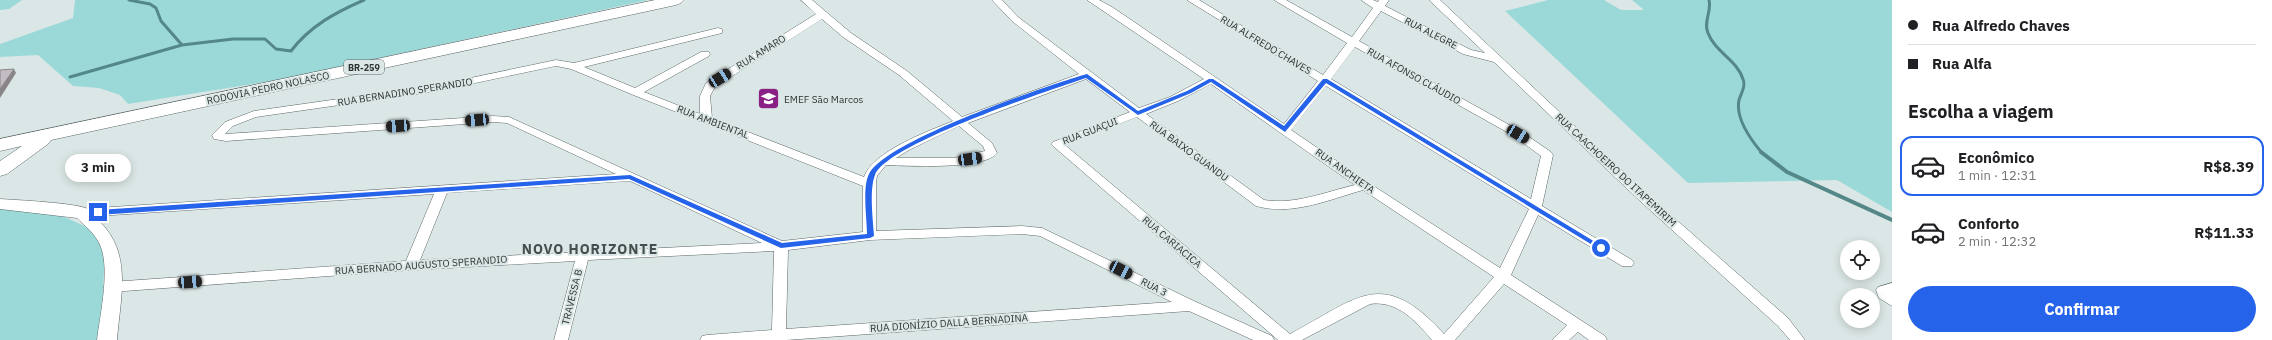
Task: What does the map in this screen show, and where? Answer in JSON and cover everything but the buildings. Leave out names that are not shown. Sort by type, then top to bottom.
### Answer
[{"type":"highway","name":"RODOVIA PEDRO NOLASCO","points":[[0,145],[676,0]]},
{"type":"highway","points":[[0,170],[52,134]]},
{"type":"main road","points":[[0,204],[82,213],[107,241],[111,252],[112,268],[107,340]]},
{"type":"street","points":[[806,0],[847,35],[903,73],[988,144],[991,153],[981,157],[959,160],[883,161]]},
{"type":"street","name":"RUA BAIXO GUANDU","points":[[997,0],[1016,19],[1087,75],[1260,203],[1268,205],[1290,205],[1365,186]]},
{"type":"street","name":"RUA ANCHIETA","points":[[1092,0],[1285,130],[1365,186],[1504,275],[1600,340]]},
{"type":"street","name":"RUA ALFREDO CHAVES","points":[[1192,0],[1535,209],[1627,263]]},
{"type":"street","name":"RUA AFONSO CLÁUDIO","points":[[1279,0],[1518,134],[1547,155],[1535,209]]},
{"type":"street","name":"RUA ALEGRE","points":[[1366,0],[1381,3],[1466,52],[1498,60]]},
{"type":"street","name":"RUA CAACHOEIRO DO ITAPEMIRIM","points":[[1434,0],[1643,197],[1783,322],[1798,340]]},
{"type":"street","points":[[1285,130],[1325,80],[1381,3]]},
{"type":"street","name":"RUA AMARO","points":[[706,120],[705,96],[710,85],[823,14]]},
{"type":"street","points":[[574,66],[718,32]]},
{"type":"street","points":[[635,92],[705,54]]},
{"type":"street","name":"RUA AMBIENTAL","points":[[556,63],[574,66],[635,92],[870,184]]},
{"type":"street","name":"RUA BERNADINO SPERANDIO","points":[[556,63],[437,88],[254,114],[234,122],[220,132],[218,137],[226,138],[503,120],[630,177]]},
{"type":"street","points":[[870,236],[870,184],[872,175],[883,161],[960,121],[1087,75]]},
{"type":"street","name":"RUA GUAÇUI","points":[[1057,144],[1189,92],[1211,80]]},
{"type":"street","name":"RUA CARIACICA","points":[[1057,144],[1289,340]]},
{"type":"street","points":[[82,213],[630,177],[781,246],[779,338]]},
{"type":"street","points":[[411,265],[442,189]]},
{"type":"street","points":[[1447,340],[1504,275],[1535,209]]},
{"type":"street","name":"RUA BERNADO AUGUSTO SPERANDIO","points":[[111,287],[411,265],[582,255],[781,246],[870,236],[1012,230],[1042,232]]},
{"type":"street","name":"RUA 3","points":[[1042,232],[1191,306],[1267,340]]},
{"type":"street","name":"TRAVESSA B","points":[[561,340],[582,255]]},
{"type":"street","points":[[1887,289],[1884,295],[1892,301]]},
{"type":"street","points":[[1289,340],[1367,299],[1377,297],[1396,300],[1416,315],[1441,340]]},
{"type":"street","name":"RUA DIONÍZIO DALLA BERNADINA","points":[[707,340],[779,338],[1191,306]]},
{"type":"street","points":[[1559,340],[1577,325]]},
{"type":"shaded area","points":[[0,0],[22,0],[9,9],[0,10]]},
{"type":"shaded area","points":[[75,0],[648,0],[277,80],[128,104],[120,95],[99,88],[73,86],[38,55],[0,57],[0,44],[73,18]]},
{"type":"shaded area","points":[[1548,0],[1604,0],[1621,10],[1644,10],[1632,0],[1892,0],[1892,212],[1837,180],[1688,183],[1505,11]]},
{"type":"shaded area","points":[[0,206],[58,214],[91,229],[105,248],[101,340],[0,340]]},
{"type":"waterway","points":[[129,0],[150,4],[156,8],[161,21],[182,45]]},
{"type":"waterway","points":[[182,45],[233,39],[265,39],[276,49],[291,51],[298,42],[315,27],[343,10],[364,0]]},
{"type":"waterway","points":[[1709,0],[1710,4],[1706,25],[1708,33],[1711,40],[1740,72],[1744,85],[1739,100],[1739,114],[1749,136],[1761,152]]},
{"type":"waterway","points":[[70,77],[182,45]]},
{"type":"waterway","points":[[1761,152],[1787,172],[1892,220]]},
{"type":"place","name":"EMEF São Marcos","points":[[769,99]]},
{"type":"district","name":"NOVO HORIZONTE","points":[[590,249]]},
{"type":"route","points":[[98,212],[630,177],[781,246],[870,236],[870,184],[872,175],[878,165],[892,155],[960,121],[1087,75],[1138,113],[1189,92],[1211,80],[1285,130],[1325,80],[1601,248]]}]
